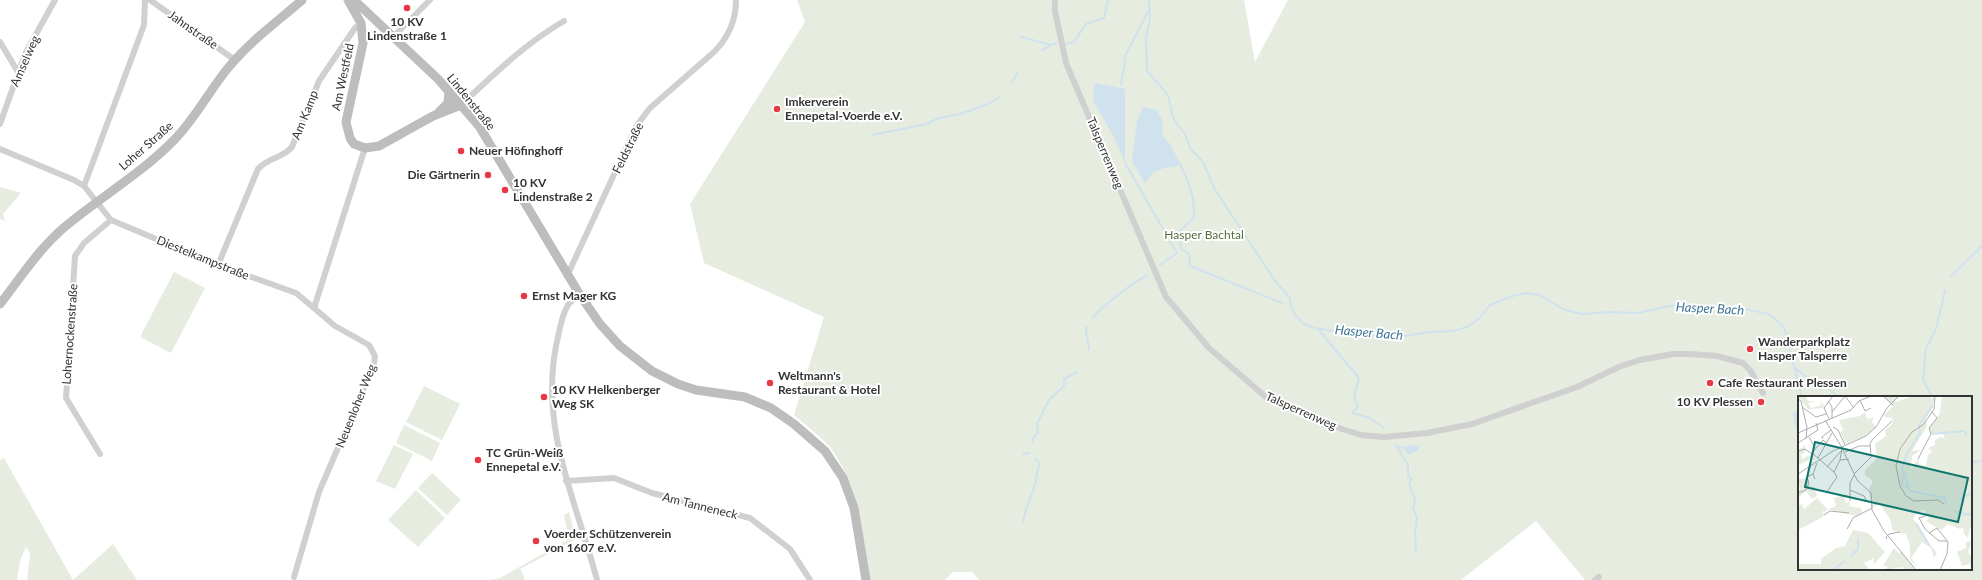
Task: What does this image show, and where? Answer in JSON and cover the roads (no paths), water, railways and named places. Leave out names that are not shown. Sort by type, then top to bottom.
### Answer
[{"type":"main road","name":"Loher Straße","points":[[0,304],[50,240],[96,202],[148,163],[173,141],[236,60],[302,0]]},
{"type":"main road","name":"Am Westfeld","points":[[348,0],[361,23],[363,43],[346,122],[350,138],[354,144],[365,148]]},
{"type":"main road","name":"Lindenstraße","points":[[354,0],[462,105],[484,135],[580,295],[609,335],[628,353],[660,376],[688,388],[745,397],[759,402],[781,414],[819,444],[837,467],[849,493],[858,524],[866,580]]},
{"type":"main road","points":[[361,23],[374,19]]},
{"type":"main road","points":[[433,116],[448,103],[449,92]]},
{"type":"main road","points":[[365,148],[379,146],[433,116],[462,105]]},
{"type":"street","name":"Amselweg","points":[[0,124],[25,54],[55,0]]},
{"type":"street","points":[[84,186],[144,25],[145,0]]},
{"type":"street","name":"Jahnstraße","points":[[150,0],[236,60]]},
{"type":"street","points":[[392,37],[430,0]]},
{"type":"street","name":"Feldstraße","points":[[568,276],[637,125],[650,108],[724,42],[734,21],[736,0]]},
{"type":"street","name":"Talsperrenweg","points":[[1055,0],[1055,11],[1066,63],[1166,298],[1209,348],[1266,397],[1342,429],[1362,435],[1384,437],[1427,433],[1472,424],[1577,387],[1621,366],[1661,356],[1690,354],[1733,359],[1743,363],[1750,370],[1763,394]]},
{"type":"street","points":[[462,105],[498,70],[522,50],[564,21]]},
{"type":"street","name":"Am Kamp","points":[[218,265],[258,169],[268,160],[289,151],[292,148],[319,80],[355,28],[361,23]]},
{"type":"street","points":[[0,42],[18,72]]},
{"type":"street","points":[[314,308],[365,148]]},
{"type":"street","points":[[0,149],[74,180],[84,186],[96,202]]},
{"type":"street","name":"Diestelkampstraße","points":[[96,202],[111,220],[218,265],[296,293],[314,308]]},
{"type":"street","name":"Lohernockenstraße","points":[[100,454],[66,398],[71,347],[75,256],[84,243],[111,220]]},
{"type":"street","points":[[580,295],[568,305],[559,328],[551,374],[551,403],[566,481],[597,580]]},
{"type":"street","name":"Neuenloher Weg","points":[[294,577],[319,492],[362,394],[375,360],[374,352],[370,344],[335,326],[314,308]]},
{"type":"street","name":"Am Tanneneck","points":[[566,481],[614,478],[652,493],[750,518],[790,548],[810,580]]},
{"type":"water","points":[[1096,83],[1125,89],[1125,163],[1114,137],[1094,102],[1093,89]]},
{"type":"water","points":[[1143,107],[1157,110],[1163,122],[1162,135],[1171,145],[1179,162],[1178,166],[1163,168],[1155,171],[1146,183],[1132,161],[1137,121]]},
{"type":"water","points":[[1798,411],[1798,431],[1796,429],[1793,414]]},
{"type":"water","points":[[1420,445],[1418,450],[1410,455],[1405,452],[1406,446]]},
{"type":"waterway","points":[[1066,44],[1074,42],[1086,24],[1104,18],[1108,0]]},
{"type":"waterway","name":"Hasper Bach","points":[[1149,0],[1150,18],[1146,39],[1147,71],[1168,95],[1173,118],[1185,134],[1190,148],[1203,162],[1214,188],[1275,281],[1290,298],[1291,307],[1296,316],[1304,324],[1314,328],[1353,334],[1399,337],[1429,332],[1453,331],[1467,327],[1480,318],[1490,305],[1512,296],[1527,293],[1539,295],[1565,310],[1583,314],[1609,312],[1638,313],[1669,306],[1685,305],[1741,308],[1769,314],[1784,327],[1802,396]]},
{"type":"waterway","points":[[1121,85],[1126,54],[1149,10]]},
{"type":"waterway","points":[[1021,37],[1051,45],[1057,43]]},
{"type":"waterway","points":[[1042,50],[1050,46]]},
{"type":"waterway","points":[[1012,83],[1017,73]]},
{"type":"waterway","points":[[872,135],[927,124],[939,118],[960,114],[988,104],[1000,97]]},
{"type":"waterway","points":[[1179,162],[1188,182],[1194,210],[1194,217],[1179,232],[1181,249],[1189,254],[1190,266],[1282,303]]},
{"type":"waterway","points":[[1125,163],[1177,253],[1160,265]]},
{"type":"waterway","points":[[1951,276],[1982,246]]},
{"type":"waterway","points":[[1093,318],[1119,294],[1147,276]]},
{"type":"waterway","points":[[1931,395],[1923,380],[1926,348],[1936,329],[1945,291]]},
{"type":"waterway","points":[[1087,327],[1086,331],[1089,349]]},
{"type":"waterway","points":[[1318,329],[1359,378],[1354,397],[1358,406],[1352,413],[1370,418],[1384,428]]},
{"type":"waterway","points":[[1795,368],[1821,389]]},
{"type":"waterway","points":[[1033,442],[1033,438],[1038,433],[1037,424],[1049,400],[1064,386],[1064,379],[1077,372]]},
{"type":"waterway","points":[[1816,384],[1823,383],[1837,396]]},
{"type":"waterway","points":[[1396,445],[1408,465],[1408,477],[1412,479],[1409,484],[1415,499],[1413,508],[1417,518],[1415,532],[1416,553]]},
{"type":"waterway","points":[[1398,447],[1406,448]]},
{"type":"waterway","points":[[1023,454],[1030,453]]},
{"type":"waterway","points":[[1023,522],[1035,485],[1040,463],[1035,459]]},
{"type":"waterway","name":"Hasper Bach","points":[[1972,462],[1982,461]]},
{"type":"place","name":"10 KV Lindenstraße 1","points":[[407,8]]},
{"type":"place","name":"Imkerverein Ennepetal-Voerde e.V.","points":[[777,109]]},
{"type":"place","name":"Neuer Höfinghoff","points":[[461,151]]},
{"type":"place","name":"Die Gärtnerin","points":[[488,175]]},
{"type":"place","name":"10 KV Lindenstraße 2","points":[[505,190]]},
{"type":"place","name":"Ernst Mager KG","points":[[524,296]]},
{"type":"place","name":"Wanderparkplatz Hasper Talsperre","points":[[1750,349]]},
{"type":"place","name":"Weltmann's Restaurant & Hotel","points":[[770,383]]},
{"type":"place","name":"Cafe Restaurant Plessen","points":[[1710,383]]},
{"type":"place","name":"10 KV Helkenberger Weg SK","points":[[544,397]]},
{"type":"place","name":"10 KV Plessen","points":[[1761,402]]},
{"type":"place","name":"TC Grün-Weiß Ennepetal e.V.","points":[[478,460]]},
{"type":"place","name":"Voerder Schützenverein von 1607 e.V.","points":[[536,541]]},
{"type":"park label","name":"Hasper Bachtal","points":[[1204,235]]}]
